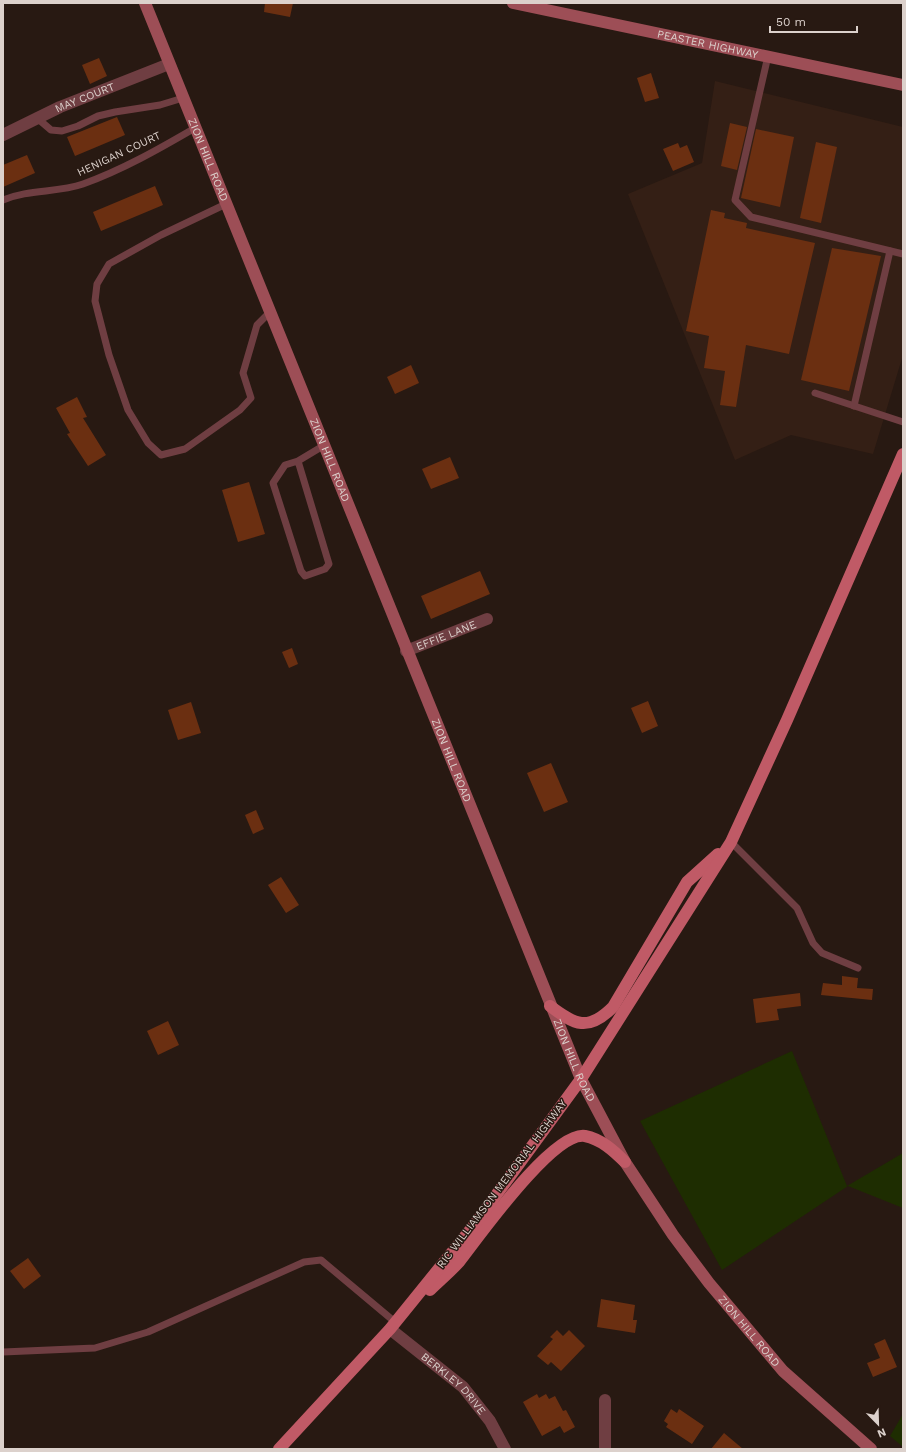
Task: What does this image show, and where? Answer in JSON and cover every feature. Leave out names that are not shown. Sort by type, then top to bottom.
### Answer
[{"type":"main road","name":"ZION HILL ROAD","points":[[145,3],[269,313],[581,1079],[625,1162],[673,1235],[744,1325],[783,1371],[871,1449]]},
{"type":"main road","name":"PEASTER HIGHWAY","points":[[513,3],[554,8],[903,85]]},
{"type":"main road","name":"RIC WILLIAMSON MEMORIAL HIGHWAY","points":[[280,1449],[393,1325],[475,1224],[581,1079],[731,842],[900,471],[903,454]]},
{"type":"main road","points":[[550,1006],[565,1017],[576,1022],[588,1023],[600,1020],[613,1007],[687,882],[731,842]]},
{"type":"main road","points":[[393,1325],[457,1264],[524,1179],[561,1145],[570,1139],[584,1136],[610,1147],[625,1162]]},
{"type":"street","name":"MAY COURT","points":[[3,135],[60,107],[169,64]]},
{"type":"street","name":"EFFIE LANE","points":[[406,651],[487,619]]},
{"type":"street","name":"BERKLEY DRIVE","points":[[393,1325],[463,1387],[490,1422],[505,1449]]},
{"type":"street","points":[[605,1400],[605,1449]]},
{"type":"lane","points":[[768,56],[735,200],[750,217],[903,254]]},
{"type":"lane","points":[[37,118],[51,130],[62,131],[78,126],[98,116],[152,107],[183,98]]},
{"type":"lane","name":"HENIGAN COURT","points":[[3,200],[19,194],[44,192],[82,184],[153,153],[195,128]]},
{"type":"lane","points":[[226,204],[161,235],[109,264],[97,284],[95,301],[109,355],[128,410],[148,443],[161,455],[185,449],[220,422],[240,410],[251,398],[243,374],[257,325],[269,313]]},
{"type":"lane","points":[[854,406],[890,251]]},
{"type":"lane","points":[[815,393],[903,422]]},
{"type":"lane","points":[[298,461],[329,564],[325,569],[305,576],[301,571],[273,483],[285,465],[298,461],[323,446]]},
{"type":"lane","points":[[731,842],[797,908],[814,943],[822,953],[858,968]]},
{"type":"lane","points":[[3,1352],[95,1348],[148,1332],[304,1262],[322,1260],[393,1325]]},
{"type":"shaded area","points":[[715,81],[903,127],[903,355],[873,454],[791,435],[735,460],[628,194],[702,163]]},
{"type":"green space","points":[[792,1051],[847,1186],[903,1153],[903,1208],[848,1186],[722,1270],[640,1121]]},
{"type":"green space","points":[[903,1414],[903,1447],[890,1436]]},
{"type":"building","points":[[265,3],[293,3],[290,17],[264,12]]},
{"type":"building","points":[[99,58],[107,76],[90,84],[82,65]]},
{"type":"building","points":[[651,73],[659,98],[645,102],[637,78]]},
{"type":"building","points":[[117,117],[125,135],[75,156],[67,137]]},
{"type":"building","points":[[730,123],[747,127],[737,170],[721,166]]},
{"type":"building","points":[[756,129],[794,137],[780,207],[741,198]]},
{"type":"building","points":[[816,142],[837,147],[821,223],[800,218]]},
{"type":"building","points":[[678,143],[680,148],[687,145],[694,162],[673,171],[663,149]]},
{"type":"building","points":[[27,155],[35,173],[3,187],[3,165]]},
{"type":"building","points":[[155,186],[163,205],[101,231],[93,212]]},
{"type":"building","points":[[711,210],[725,213],[724,218],[747,223],[746,228],[815,243],[789,354],[746,345],[736,407],[720,405],[725,371],[704,368],[709,336],[686,331]]},
{"type":"building","points":[[832,248],[881,256],[849,391],[801,380]]},
{"type":"building","points":[[411,365],[419,383],[395,394],[387,377]]},
{"type":"building","points":[[77,397],[87,417],[83,418],[106,455],[88,466],[67,434],[70,433],[56,408]]},
{"type":"building","points":[[450,457],[459,478],[431,489],[422,469]]},
{"type":"building","points":[[249,482],[265,534],[238,542],[222,490]]},
{"type":"building","points":[[480,571],[490,594],[431,619],[421,596]]},
{"type":"building","points":[[292,648],[298,664],[289,668],[282,652]]},
{"type":"building","points":[[648,701],[658,726],[642,733],[631,708]]},
{"type":"building","points":[[191,702],[201,733],[178,740],[168,710]]},
{"type":"building","points":[[551,763],[568,802],[544,812],[527,773]]},
{"type":"building","points":[[256,810],[264,829],[253,834],[245,815]]},
{"type":"building","points":[[281,877],[299,905],[286,913],[268,885]]},
{"type":"building","points":[[842,976],[858,978],[857,988],[873,989],[872,1000],[821,995],[823,983],[842,985]]},
{"type":"building","points":[[800,993],[801,1006],[777,1009],[779,1020],[756,1023],[753,999]]},
{"type":"building","points":[[168,1021],[179,1045],[158,1055],[147,1031]]},
{"type":"building","points":[[28,1258],[41,1276],[24,1289],[10,1271]]},
{"type":"building","points":[[601,1299],[635,1305],[633,1320],[637,1320],[635,1333],[597,1327]]},
{"type":"building","points":[[557,1330],[563,1336],[569,1330],[585,1346],[561,1371],[551,1362],[548,1365],[537,1356],[553,1339],[550,1337]]},
{"type":"building","points":[[885,1339],[897,1367],[873,1377],[867,1363],[880,1358],[874,1344]]},
{"type":"building","points":[[537,1394],[539,1398],[546,1394],[549,1399],[555,1396],[563,1411],[566,1410],[575,1427],[564,1433],[560,1426],[542,1436],[523,1402]]},
{"type":"building","points":[[671,1409],[677,1413],[679,1409],[704,1426],[692,1444],[666,1427],[668,1424],[664,1421]]},
{"type":"building","points":[[724,1433],[743,1449],[711,1449]]}]
